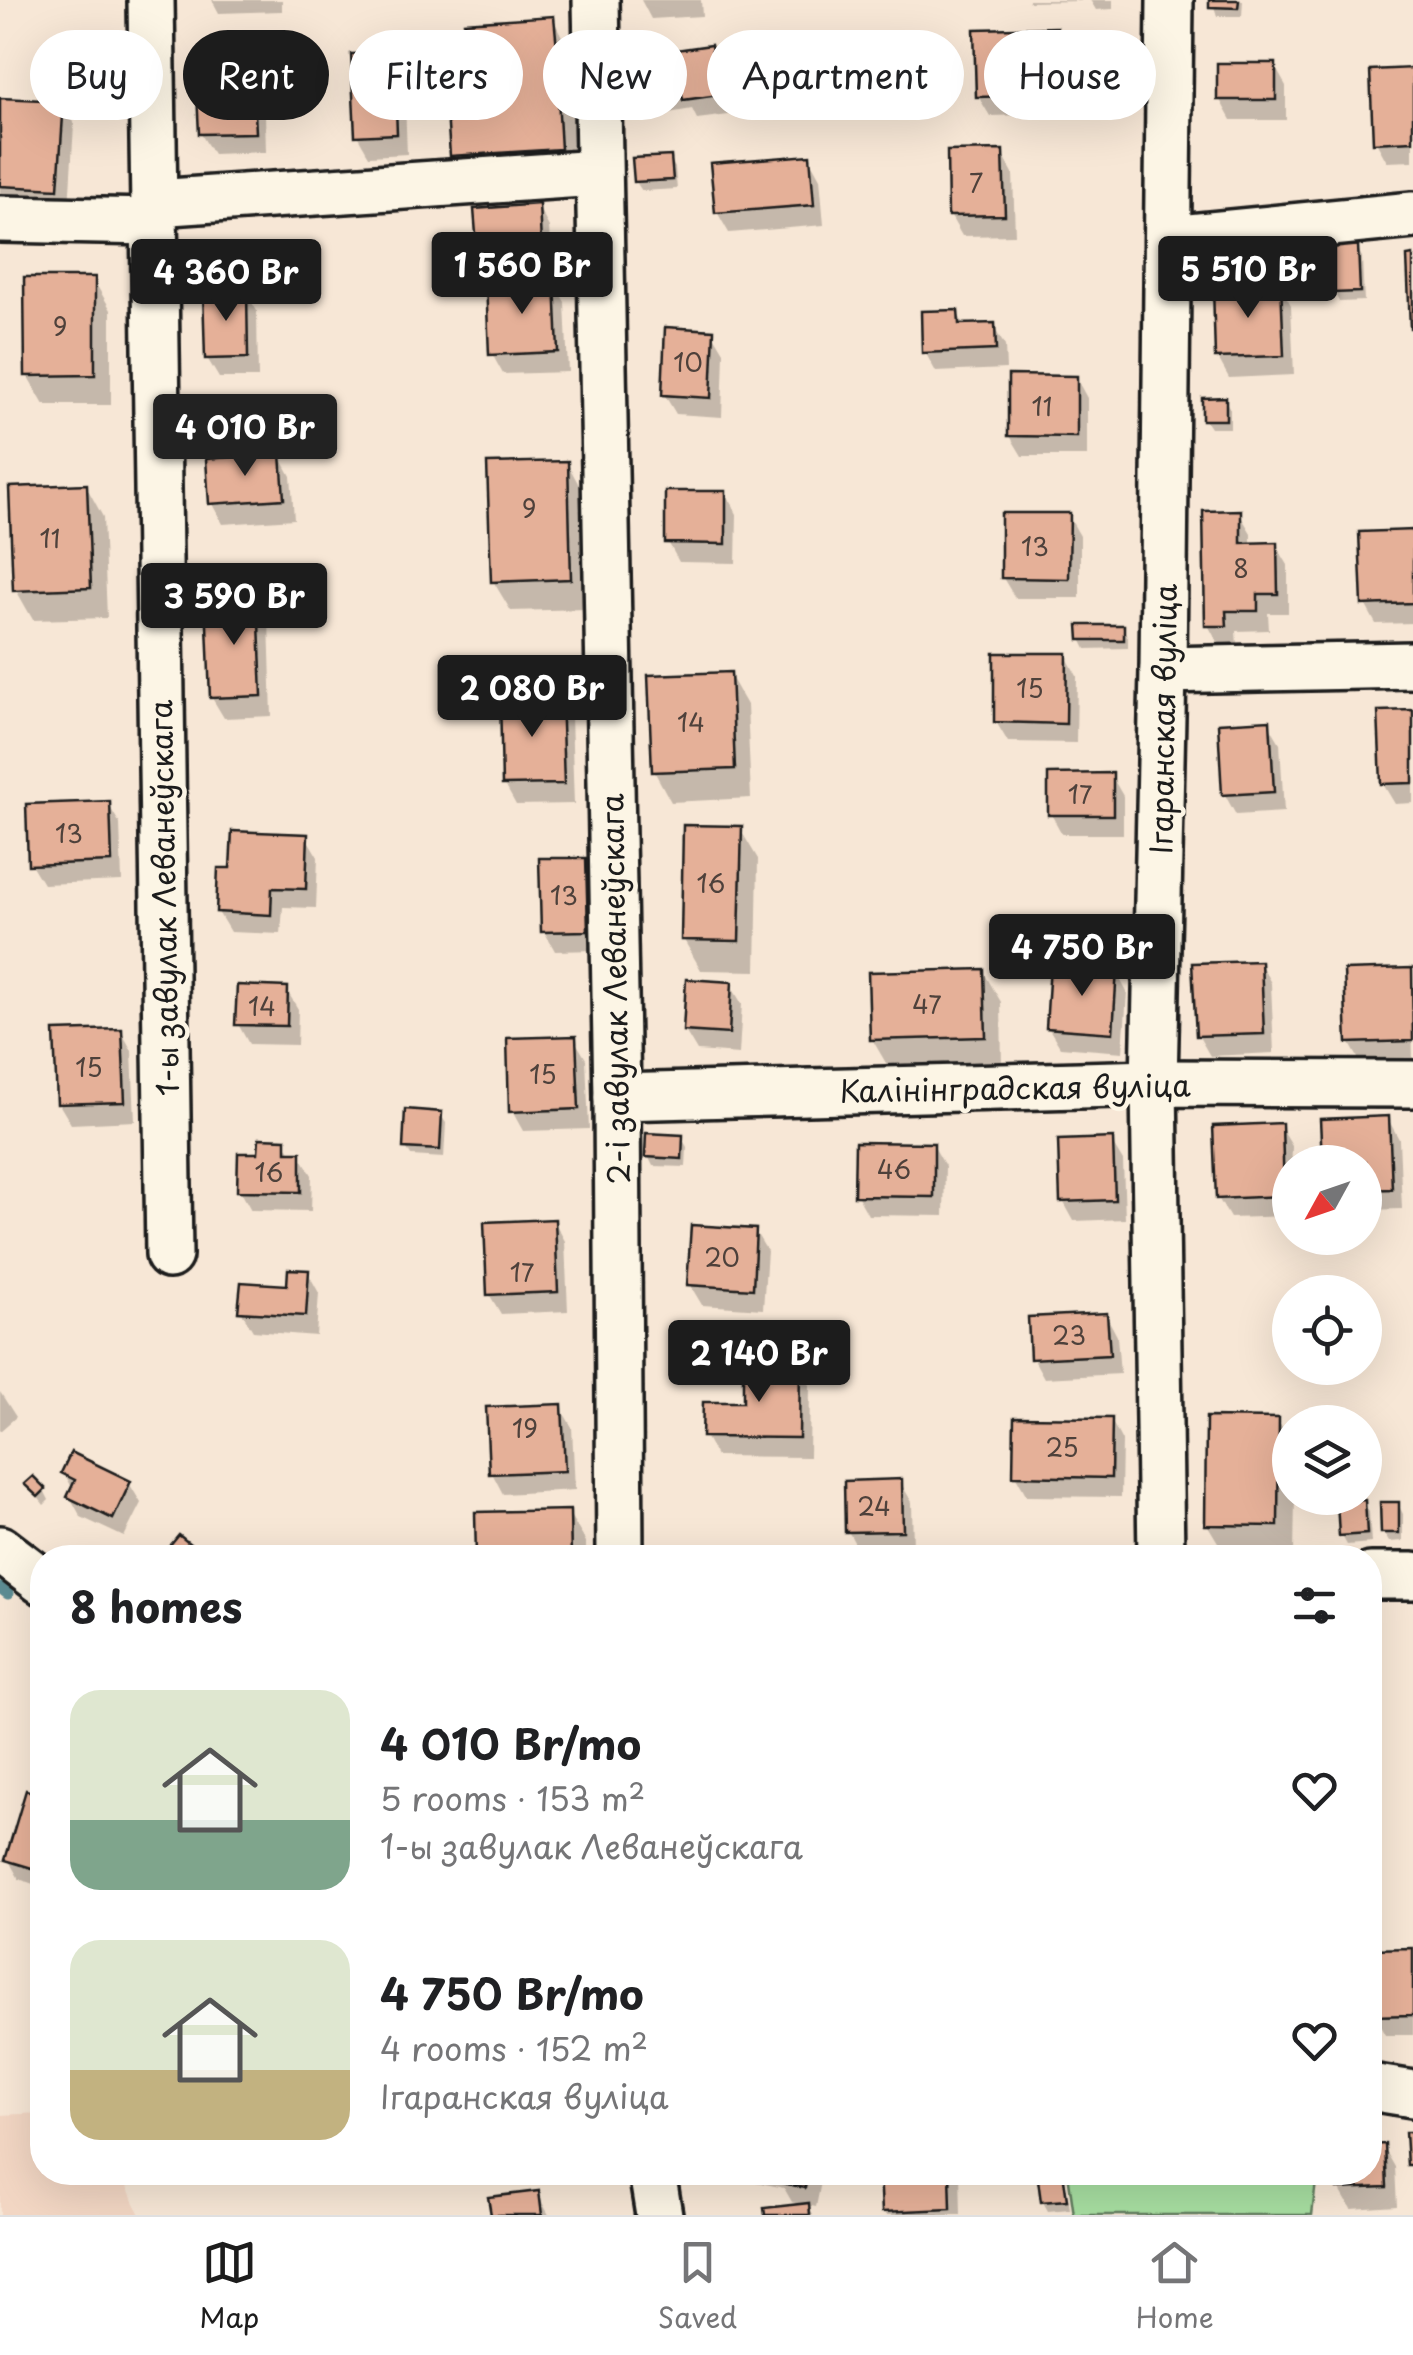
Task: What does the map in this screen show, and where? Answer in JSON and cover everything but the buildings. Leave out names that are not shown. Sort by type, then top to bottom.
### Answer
[{"type":"street","name":"1-ы завулак Леванеўскага","points":[[151,0],[168,1256]]},
{"type":"street","name":"2-і завулак Леванеўскага","points":[[596,0],[617,1097],[620,1545]]},
{"type":"street","name":"Ігаранская вуліца","points":[[1161,1545],[1154,1083],[1170,0]]},
{"type":"street","points":[[0,219],[154,212],[597,173]]},
{"type":"street","points":[[1169,239],[1413,214]]},
{"type":"street","points":[[1163,670],[1413,665]]},
{"type":"street","name":"Калінінградская вуліца","points":[[617,1097],[1154,1083],[1413,1084]]},
{"type":"street","points":[[0,1549],[30,1573]]},
{"type":"street","points":[[1382,1576],[1413,1576]]},
{"type":"street","points":[[1382,2089],[1413,2094]]},
{"type":"street","points":[[654,2185],[660,2215]]},
{"type":"shaded area","points":[[30,2114],[30,2185],[126,2185],[140,2215],[0,2215],[0,2115]]},
{"type":"green space","points":[[1070,2185],[1316,2185],[1312,2215],[1074,2215]]},
{"type":"waterway","points":[[0,1588],[8,1594]]}]
